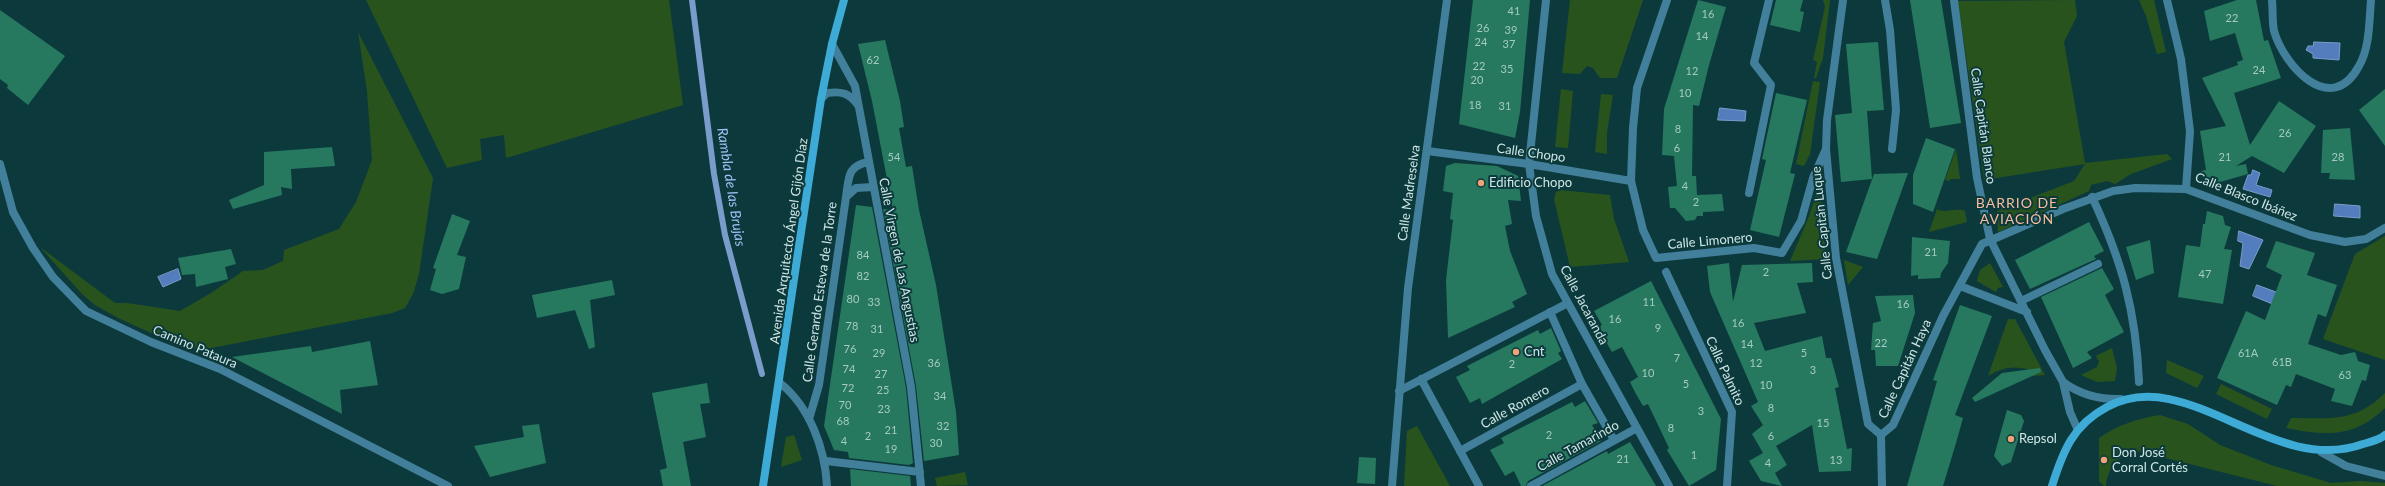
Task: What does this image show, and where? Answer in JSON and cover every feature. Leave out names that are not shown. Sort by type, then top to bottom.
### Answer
[{"type":"main road","name":"Avenida Arquitecto Ángel Gijón Díaz","points":[[763,486],[780,383],[821,99],[832,44],[844,0]]},
{"type":"main road","points":[[2052,486],[2059,463],[2077,428],[2094,413],[2121,399],[2155,396],[2189,405],[2288,445],[2321,452],[2349,449],[2384,438]]},
{"type":"street","name":"Calle Madreselva","points":[[1392,486],[1408,288],[1447,0]]},
{"type":"street","name":"Calle Jacaranda","points":[[1546,0],[1529,164],[1536,216],[1552,274],[1669,486]]},
{"type":"street","points":[[1632,181],[1633,128],[1637,88],[1667,0]]},
{"type":"street","points":[[1750,193],[1770,85],[1754,63],[1769,0]]},
{"type":"street","name":"Calle Capitán Luque","points":[[1842,0],[1827,120],[1826,149],[1836,258],[1868,424],[1881,435]]},
{"type":"street","points":[[1884,0],[1890,30],[1896,110],[1892,149]]},
{"type":"street","name":"Calle Capitán Blanco","points":[[1954,0],[1977,178],[1990,239],[2063,382],[2070,412],[2077,428]]},
{"type":"street","name":"Calle Blasco Ibáñez","points":[[2167,0],[2181,59],[2190,131],[2186,189],[2310,236],[2345,242],[2366,239],[2385,228]]},
{"type":"street","points":[[2272,0],[2274,30],[2290,64],[2310,83],[2330,89],[2347,82],[2359,66],[2368,40],[2371,0]]},
{"type":"street","name":"Calle Virgen de Las Angustias","points":[[832,44],[856,86],[868,162],[912,387],[921,486]]},
{"type":"street","points":[[821,99],[827,93],[838,92],[852,96],[859,106]]},
{"type":"street","name":"Calle Limonero","points":[[1632,181],[1643,230],[1656,258],[1754,248],[1782,253],[1800,221],[1813,178],[1826,149]]},
{"type":"street","name":"Calle Chopo","points":[[1427,151],[1529,164],[1632,181]]},
{"type":"street","points":[[846,197],[850,172],[858,164],[868,162]]},
{"type":"street","name":"Camino Pataura","points":[[0,164],[13,212],[32,248],[53,277],[86,311],[150,342],[220,369],[448,486]]},
{"type":"street","name":"Calle Gerardo Esteva de la Torre","points":[[809,419],[819,386],[846,197],[856,188],[873,187]]},
{"type":"street","name":"Calle Capitán Haya","points":[[1882,486],[1881,435],[1893,426],[1943,316],[1960,286],[1973,257],[1982,244],[1990,239],[2092,197],[2135,188],[2186,189]]},
{"type":"street","points":[[2092,197],[2112,239],[2133,314],[2139,382]]},
{"type":"street","points":[[2021,301],[2098,264]]},
{"type":"street","name":"Calle Palmito","points":[[1666,272],[1732,412],[1727,486]]},
{"type":"street","points":[[1960,286],[2027,312]]},
{"type":"street","points":[[1399,391],[1568,303]]},
{"type":"street","points":[[1550,312],[1582,384],[1614,440]]},
{"type":"street","points":[[1421,379],[1478,486]]},
{"type":"street","points":[[2063,382],[2082,394],[2110,399],[2121,399]]},
{"type":"street","name":"Calle Gerardo Esteva de la Torre","points":[[780,383],[791,392],[809,419],[826,461],[827,486]]},
{"type":"street","name":"Calle Romero","points":[[1460,451],[1582,384]]},
{"type":"street","name":"Calle Tamarindo","points":[[1531,486],[1637,428]]},
{"type":"street","points":[[2321,452],[2346,466],[2385,476]]},
{"type":"street","points":[[826,461],[920,472]]},
{"type":"green space","points":[[366,0],[669,0],[683,105],[506,158],[504,135],[480,139],[482,160],[447,168]]},
{"type":"green space","points":[[1570,0],[1643,0],[1617,78],[1600,78],[1593,68],[1587,66],[1580,74],[1562,73]]},
{"type":"green space","points":[[1823,0],[1830,0],[1823,58],[1816,78],[1814,78],[1817,62],[1813,60],[1825,7]]},
{"type":"green space","points":[[2075,0],[2077,16],[2064,42],[2085,163],[2167,154],[2172,159],[2131,174],[2115,184],[2107,181],[2091,185],[2089,191],[1998,232],[1997,211],[2074,181],[2085,164],[1984,180],[1958,1]]},
{"type":"green space","points":[[2139,0],[2154,0],[2166,52],[2157,54],[2146,16]]},
{"type":"green space","points":[[358,32],[433,178],[419,274],[413,294],[405,308],[392,313],[201,350],[160,337],[118,318],[95,305],[83,295],[40,247],[115,303],[127,303],[180,311],[211,293],[243,271],[263,270],[283,261],[284,250],[339,229],[356,202],[372,160],[367,91]]},
{"type":"green space","points":[[1813,81],[1820,82],[1810,154],[1804,166],[1796,164]]},
{"type":"green space","points":[[1561,89],[1573,91],[1568,148],[1555,147]]},
{"type":"green space","points":[[1601,94],[1613,95],[1607,132],[1607,154],[1595,152]]},
{"type":"green space","points":[[1956,149],[1960,179],[1950,179],[1950,181],[1945,180]]},
{"type":"green space","points":[[1820,181],[1826,259],[1790,261],[1810,214]]},
{"type":"green space","points":[[1560,190],[1610,195],[1614,219],[1629,262],[1570,267],[1554,199],[1556,192]]},
{"type":"green space","points":[[1937,209],[1944,211],[1965,211],[1967,222],[1929,232]]},
{"type":"green space","points":[[2385,236],[2385,360],[2323,339],[2355,254]]},
{"type":"green space","points":[[1844,260],[1863,267],[1848,285]]},
{"type":"green space","points":[[1990,263],[2003,287],[1998,288],[1996,292],[1977,281],[1980,270]]},
{"type":"green space","points":[[2008,319],[2015,319],[2045,375],[2032,376],[2029,370],[2023,368],[2008,368],[1988,376]]},
{"type":"green space","points":[[2112,348],[2117,368],[2115,381],[2097,382],[2081,375],[2097,367],[2099,361],[2096,356]]},
{"type":"green space","points":[[2167,360],[2204,376],[2197,388],[2166,373]]},
{"type":"green space","points":[[2221,384],[2272,409],[2267,419],[2216,394]]},
{"type":"green space","points":[[2385,393],[2385,408],[2373,418],[2351,430],[2327,433],[2300,431],[2286,428],[2291,418],[2330,418],[2352,414],[2363,410],[2374,403]]},
{"type":"green space","points":[[2160,415],[2188,424],[2220,445],[2271,465],[2331,483],[2360,481],[2385,483],[2385,486],[2277,486],[2134,450],[2123,456],[2115,464],[2111,469],[2106,486],[2104,486],[2099,481],[2099,438],[2113,429],[2128,423],[2143,418]]},
{"type":"green space","points":[[1417,426],[1450,486],[1404,486],[1407,431]]},
{"type":"green space","points":[[794,435],[802,460],[781,467],[786,437]]},
{"type":"green space","points":[[965,472],[968,485],[937,486],[935,478]]},
{"type":"water","points":[[2314,42],[2340,43],[2339,60],[2313,58],[2313,54],[2306,50],[2308,46],[2313,46]]},
{"type":"water","points":[[1720,108],[1746,111],[1745,121],[1718,120]]},
{"type":"water","points":[[2253,170],[2260,173],[2256,185],[2272,190],[2270,197],[2243,189],[2248,175],[2251,175]]},
{"type":"water","points":[[2335,204],[2360,206],[2360,218],[2334,216]]},
{"type":"water","points":[[2239,231],[2263,240],[2249,269],[2240,266],[2243,243],[2238,241]]},
{"type":"water","points":[[178,269],[181,279],[163,287],[158,277]]},
{"type":"water","points":[[2257,285],[2276,292],[2282,308],[2253,296]]},
{"type":"building","points":[[1473,0],[1530,0],[1520,112],[1515,138],[1459,124]]},
{"type":"building","points":[[1698,0],[1726,7],[1699,106],[1693,105],[1692,176],[1696,176],[1697,195],[1722,194],[1724,211],[1703,212],[1703,216],[1697,216],[1695,220],[1686,221],[1675,208],[1670,208],[1668,187],[1677,186],[1674,156],[1662,155],[1664,109]]},
{"type":"building","points":[[1776,0],[1803,0],[1800,11],[1804,12],[1800,32],[1770,25]]},
{"type":"building","points":[[1910,0],[1941,0],[1961,123],[1930,128]]},
{"type":"building","points":[[2237,0],[2256,0],[2264,41],[2268,40],[2281,78],[2234,93],[2250,145],[2279,101],[2316,126],[2284,173],[2252,156],[2236,166],[2246,164],[2248,174],[2206,186],[2201,171],[2206,170],[2200,131],[2226,126],[2202,78],[2238,65],[2237,62],[2243,60],[2235,33],[2210,41],[2204,11]]},
{"type":"building","points":[[0,10],[65,56],[28,105],[7,88],[8,85],[0,79]]},
{"type":"building","points":[[885,40],[900,101],[904,127],[899,128],[906,167],[912,166],[919,210],[936,285],[956,412],[959,455],[924,461],[916,386],[883,209],[893,210],[872,101],[858,44]]},
{"type":"building","points":[[1878,42],[1884,110],[1867,111],[1872,179],[1841,182],[1835,115],[1852,113],[1846,44]]},
{"type":"building","points":[[2385,89],[2385,146],[2359,110]]},
{"type":"building","points":[[1776,93],[1807,100],[1790,173],[1795,174],[1779,237],[1750,230],[1766,160],[1762,159]]},
{"type":"building","points":[[2350,128],[2355,180],[2329,179],[2330,173],[2321,173],[2323,130]]},
{"type":"building","points":[[1926,138],[1955,149],[1933,212],[1913,204],[1913,175]]},
{"type":"building","points":[[332,147],[335,166],[291,169],[292,189],[281,187],[282,195],[233,209],[229,200],[264,185],[264,152]]},
{"type":"building","points":[[1455,163],[1497,166],[1518,176],[1521,201],[1508,200],[1512,224],[1505,226],[1510,251],[1527,294],[1512,302],[1515,307],[1448,338],[1446,280],[1453,220],[1450,219],[1453,193],[1443,191],[1446,166]]},
{"type":"building","points":[[1908,173],[1877,259],[1846,252],[1874,174]]},
{"type":"building","points":[[856,205],[872,207],[906,388],[913,463],[909,465],[849,458],[848,452],[834,450],[824,426]]},
{"type":"building","points":[[2207,211],[2223,216],[2225,225],[2231,227],[2224,249],[2232,250],[2223,304],[2178,297],[2186,245],[2200,247],[2203,224],[2205,224]]},
{"type":"building","points":[[452,214],[470,221],[457,255],[466,257],[459,289],[442,294],[430,290],[436,269],[433,268]]},
{"type":"building","points":[[2089,222],[2104,251],[2094,256],[2096,259],[2030,289],[2015,260]]},
{"type":"building","points":[[1912,237],[1950,241],[1948,263],[1941,273],[1940,278],[1918,279],[1918,275],[1911,276]]},
{"type":"building","points":[[2150,240],[2154,273],[2136,280],[2126,247]]},
{"type":"building","points":[[2276,241],[2315,253],[2307,275],[2337,285],[2326,317],[2318,314],[2308,344],[2341,355],[2355,352],[2358,361],[2370,365],[2366,381],[2362,380],[2352,406],[2331,401],[2335,389],[2296,374],[2291,387],[2286,385],[2277,405],[2217,378],[2246,311],[2265,320],[2282,275],[2266,267]]},
{"type":"building","points":[[231,249],[236,264],[225,267],[228,279],[196,287],[195,274],[182,275],[178,258]]},
{"type":"building","points":[[1729,263],[1733,302],[1742,265],[1812,263],[1813,282],[1797,283],[1806,313],[1754,323],[1765,351],[1822,336],[1826,358],[1831,358],[1839,387],[1835,388],[1847,449],[1852,448],[1851,471],[1819,472],[1812,425],[1776,446],[1787,465],[1775,473],[1782,486],[1761,481],[1749,461],[1763,453],[1752,434],[1763,425],[1751,406],[1758,402],[1710,292],[1707,266]]},
{"type":"building","points":[[2102,268],[2114,289],[2105,295],[2124,332],[2087,352],[2092,358],[2073,368],[2041,297]]},
{"type":"building","points":[[612,280],[615,295],[590,300],[595,347],[589,349],[575,310],[537,318],[532,295]]},
{"type":"building","points":[[1651,281],[1721,419],[1716,470],[1689,486],[1667,450],[1669,448],[1648,404],[1643,406],[1630,382],[1638,377],[1622,347],[1612,352],[1598,328],[1602,325],[1594,311]]},
{"type":"building","points":[[1913,295],[1915,313],[1898,366],[1876,366],[1875,350],[1871,350],[1873,323],[1881,321],[1875,296]]},
{"type":"building","points":[[1960,305],[1992,316],[1955,415],[1963,418],[1956,443],[1943,486],[1907,486],[1937,381],[1933,380]]},
{"type":"building","points":[[1551,328],[1561,351],[1558,353],[1562,359],[1482,404],[1480,398],[1470,403],[1456,377],[1470,370],[1467,366],[1538,330],[1540,334]]},
{"type":"building","points":[[370,341],[378,385],[340,390],[342,414],[232,357],[311,346],[312,352]]},
{"type":"building","points":[[2040,368],[2041,372],[1975,402],[1972,398],[2002,373]]},
{"type":"building","points":[[707,383],[710,403],[700,404],[706,437],[683,442],[691,486],[663,486],[660,470],[667,468],[652,393]]},
{"type":"building","points":[[1585,401],[1598,423],[1592,425],[1601,441],[1528,481],[1526,486],[1521,486],[1514,471],[1505,476],[1490,450],[1504,443],[1501,438],[1572,402],[1575,407]]},
{"type":"building","points":[[2007,410],[2021,415],[2024,421],[2011,462],[2002,466],[1994,456]]},
{"type":"building","points":[[539,424],[546,463],[490,477],[474,446],[524,437],[522,426]]},
{"type":"building","points":[[1630,442],[1656,486],[1542,486],[1607,451],[1608,454]]},
{"type":"building","points":[[1359,457],[1376,458],[1375,484],[1357,483]]},
{"type":"building","points":[[850,469],[910,476],[911,486],[851,486]]},
{"type":"waterway","name":"Rambla de las Brujas","points":[[692,0],[714,174],[725,235],[762,374]]},
{"type":"place","name":"Edificio Chopo","points":[[1481,183]]},
{"type":"place","name":"Cnt","points":[[1516,352]]},
{"type":"place","name":"Repsol","points":[[2011,439]]},
{"type":"place","name":"Don José Corral Cortés","points":[[2104,460]]},
{"type":"district","name":"BARRIO DE AVIACIÓN","points":[[2017,212]]}]
